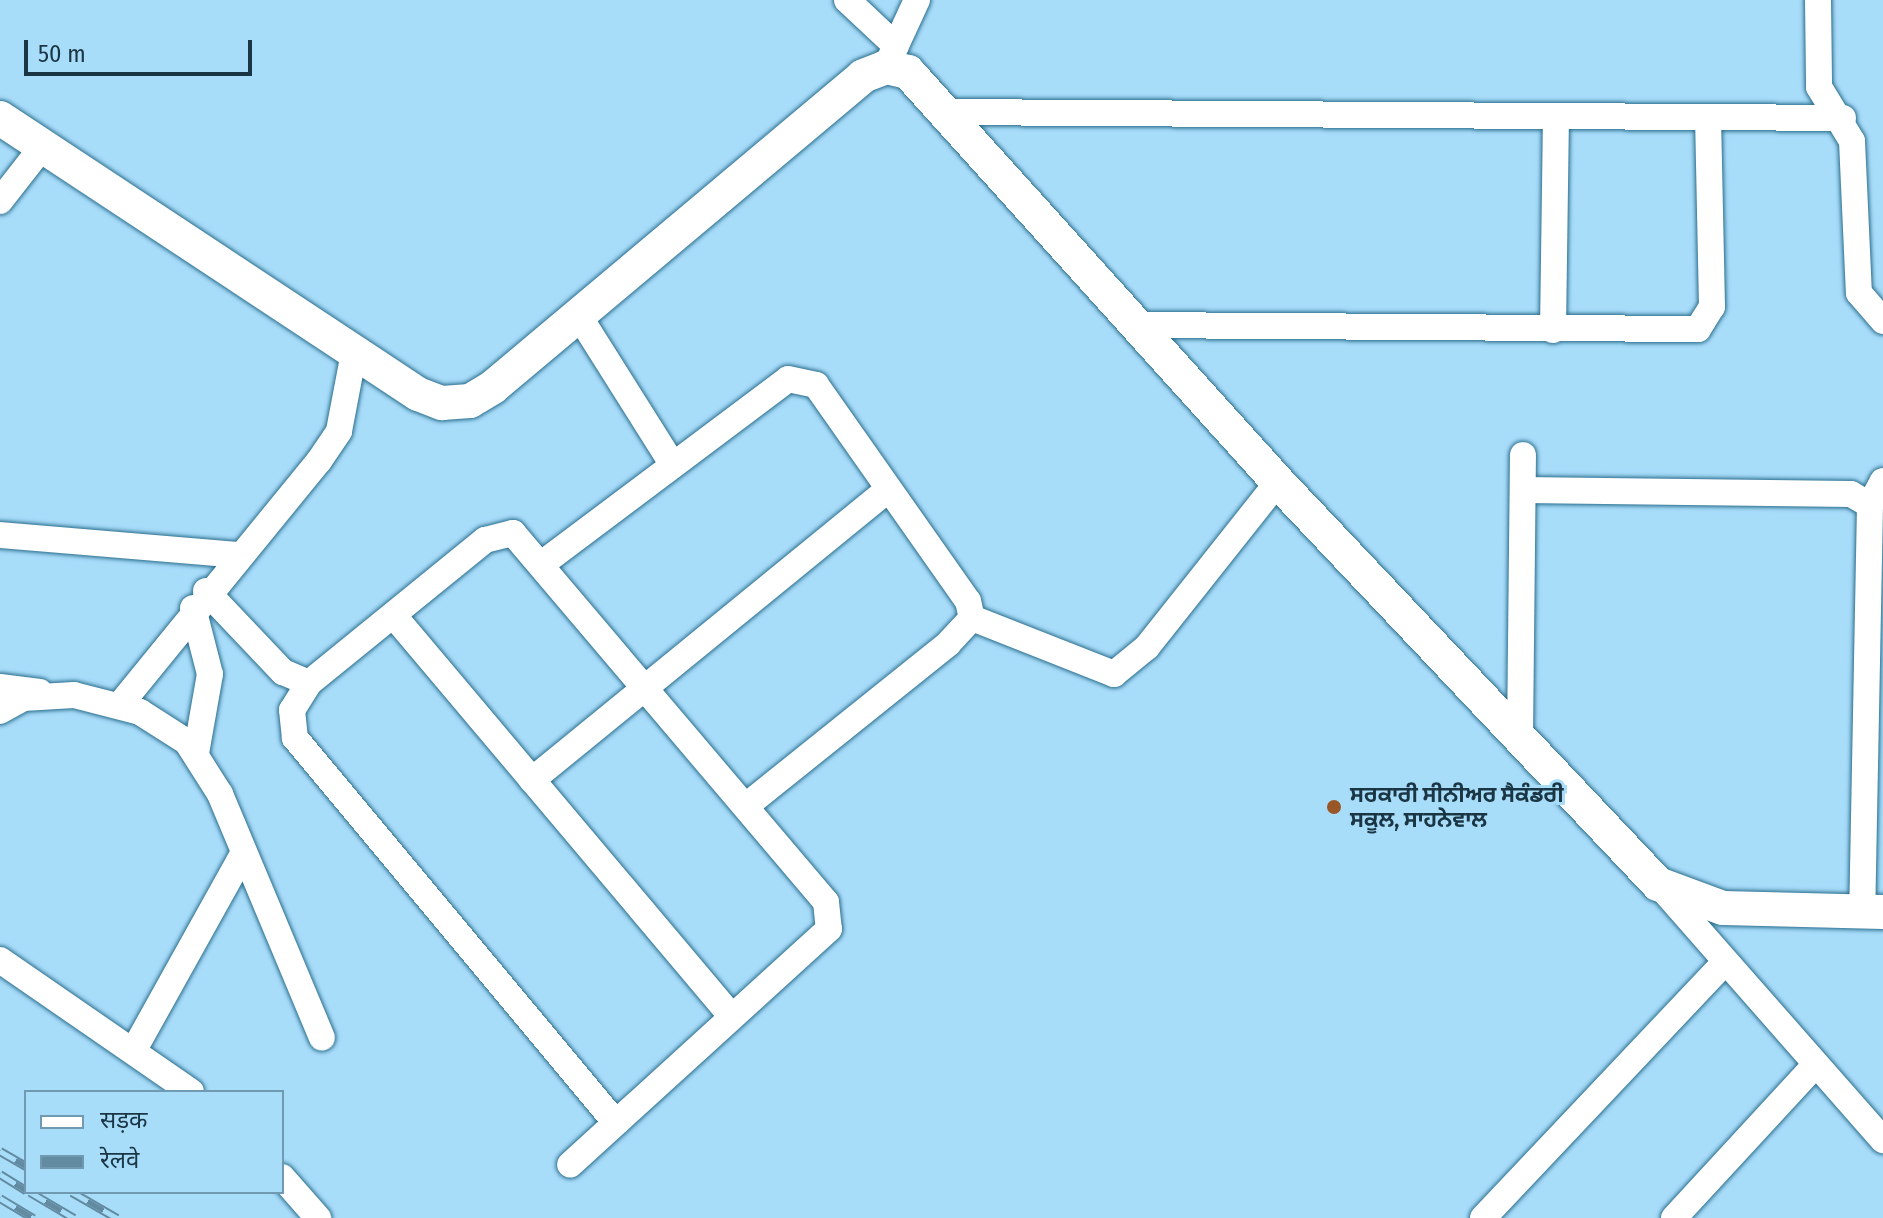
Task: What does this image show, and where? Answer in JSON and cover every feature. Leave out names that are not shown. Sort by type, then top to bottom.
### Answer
[{"type":"street","points":[[847,0],[891,57],[945,112],[1278,482],[1658,884],[1722,965],[1883,1140]]},
{"type":"street","points":[[0,118],[418,394],[442,403],[470,401],[579,316],[863,76],[891,57],[917,0]]},
{"type":"street","points":[[1818,0],[1819,87],[1843,118],[1852,141],[1859,293],[1883,321]]},
{"type":"street","points":[[945,112],[1843,118]]},
{"type":"street","points":[[1553,330],[1556,118]]},
{"type":"street","points":[[1136,325],[1676,332],[1710,321],[1708,118]]},
{"type":"street","points":[[0,201],[43,146]]},
{"type":"street","points":[[579,316],[673,465]]},
{"type":"street","points":[[119,706],[199,599],[339,431],[354,352]]},
{"type":"street","points":[[543,563],[788,379],[801,378],[816,385],[886,491],[968,601],[972,618],[967,629],[746,806]]},
{"type":"street","points":[[1520,738],[1523,455]]},
{"type":"street","points":[[1658,884],[1723,908],[1872,912],[1870,505],[1883,481]]},
{"type":"street","points":[[972,618],[1114,674],[1147,647],[1278,482]]},
{"type":"street","points":[[1523,490],[1851,494],[1870,505]]},
{"type":"street","points":[[532,780],[648,689],[886,491]]},
{"type":"street","points":[[570,1165],[829,929],[831,915],[746,806],[524,540],[498,531],[309,683],[292,710],[295,738],[616,1123]]},
{"type":"street","points":[[0,535],[236,555]]},
{"type":"street","points":[[199,599],[283,672],[309,683]]},
{"type":"street","points":[[196,753],[210,674],[199,599]]},
{"type":"street","points":[[394,616],[732,1017]]},
{"type":"street","points":[[0,687],[119,706],[158,721],[196,753],[322,1038]]},
{"type":"street","points":[[0,711],[52,694]]},
{"type":"street","points":[[135,1048],[243,854]]},
{"type":"street","points":[[0,960],[135,1048],[188,1090]]},
{"type":"street","points":[[1483,1218],[1722,965]]},
{"type":"street","points":[[1674,1218],[1816,1064]]},
{"type":"street","points":[[284,1179],[318,1218]]},
{"type":"railway","points":[[0,1151],[24,1165]]},
{"type":"railway","points":[[0,1174],[24,1189]]},
{"type":"railway","points":[[33,1194],[74,1218]]},
{"type":"railway","points":[[75,1194],[117,1218]]},
{"type":"railway","points":[[0,1198],[33,1218]]},
{"type":"place","name":"ਸਰਕਾਰੀ ਸੀਨੀਅਰ ਸੈਕੰਡਰੀ ਸਕੂਲ, ਸਾਹਨੇਵਾਲ","points":[[1334,807]]}]
